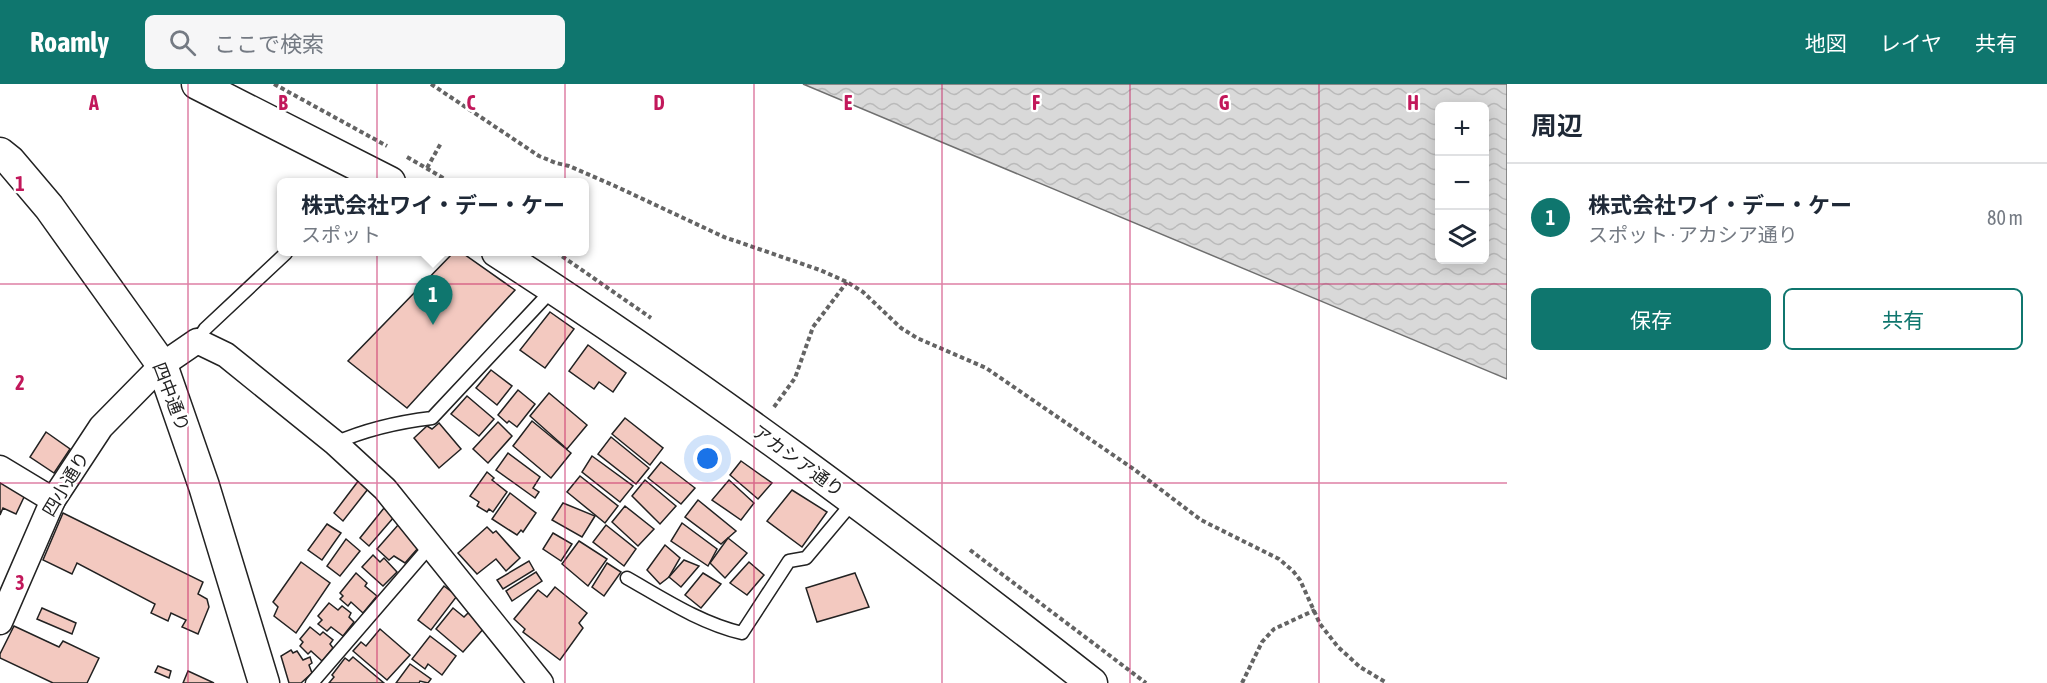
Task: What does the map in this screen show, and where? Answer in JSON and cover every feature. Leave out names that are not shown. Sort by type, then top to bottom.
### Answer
[{"type":"street","points":[[197,84],[380,178]]},
{"type":"street","name":"四中通り","points":[[0,153],[10,161],[49,207],[162,365],[204,486],[264,683]]},
{"type":"street","name":"アカシア通り","points":[[503,256],[554,288],[754,428],[1092,683]]},
{"type":"street","points":[[197,341],[226,355],[335,443],[385,489],[541,683]]},
{"type":"street","name":"四小通り","points":[[0,622],[53,500],[101,427],[162,365],[197,341]]},
{"type":"street","points":[[0,468],[53,500]]},
{"type":"lane","points":[[197,341],[205,329],[283,256]]},
{"type":"lane","points":[[335,443],[361,432],[399,422],[432,418],[554,288]]},
{"type":"lane","points":[[627,578],[693,615],[723,629],[742,633],[789,561],[806,558],[853,502]]},
{"type":"lane","points":[[312,683],[431,545]]},
{"type":"path","points":[[274,84],[442,178]]},
{"type":"path","points":[[431,84],[539,156],[600,179],[724,237],[820,270],[847,282],[862,292],[901,328],[924,341],[986,368],[1135,470],[1201,520],[1279,560],[1300,580],[1320,624],[1338,647],[1360,667],[1387,683]]},
{"type":"path","points":[[427,168],[441,143]]},
{"type":"path","points":[[774,407],[795,378],[813,327],[847,282]]},
{"type":"path","points":[[1242,683],[1262,642],[1274,629],[1315,610]]},
{"type":"water","points":[[803,84],[1507,84],[1507,379]]},
{"type":"building","points":[[450,256],[467,256],[515,290],[407,408],[348,361]]},
{"type":"building","points":[[550,312],[574,329],[545,368],[520,350]]},
{"type":"building","points":[[588,345],[626,373],[613,392],[599,382],[594,389],[569,371]]},
{"type":"building","points":[[491,370],[512,386],[497,405],[476,388]]},
{"type":"building","points":[[518,390],[535,404],[517,427],[509,421],[507,423],[498,415]]},
{"type":"building","points":[[549,393],[587,425],[567,449],[530,416]]},
{"type":"building","points":[[467,396],[494,419],[479,436],[451,414]]},
{"type":"building","points":[[625,418],[663,448],[650,465],[612,434]]},
{"type":"building","points":[[532,421],[571,453],[551,478],[513,446]]},
{"type":"building","points":[[498,422],[512,436],[488,463],[473,449]]},
{"type":"building","points":[[439,423],[461,449],[439,468],[414,438],[427,426],[432,429]]},
{"type":"building","points":[[46,432],[70,449],[54,473],[30,457]]},
{"type":"building","points":[[611,437],[649,468],[636,484],[598,454]]},
{"type":"building","points":[[508,453],[540,477],[533,488],[539,492],[535,498],[496,470]]},
{"type":"building","points":[[592,456],[633,486],[620,502],[582,472]]},
{"type":"building","points":[[741,461],[772,483],[758,499],[730,475]]},
{"type":"building","points":[[661,462],[695,488],[681,504],[648,478]]},
{"type":"building","points":[[487,472],[494,478],[492,480],[507,492],[493,512],[489,509],[487,512],[477,506],[479,502],[470,496]]},
{"type":"building","points":[[580,476],[618,506],[605,523],[567,492]]},
{"type":"building","points":[[359,480],[368,489],[343,521],[334,513]]},
{"type":"building","points":[[645,480],[676,506],[660,524],[632,496]]},
{"type":"building","points":[[729,480],[754,503],[741,520],[712,500]]},
{"type":"building","points":[[0,482],[26,493],[16,514],[3,508],[0,515]]},
{"type":"building","points":[[792,490],[827,512],[802,547],[767,521]]},
{"type":"building","points":[[510,493],[536,513],[523,532],[521,530],[517,535],[492,519]]},
{"type":"building","points":[[698,500],[736,531],[721,544],[685,517]]},
{"type":"building","points":[[563,503],[595,516],[582,537],[552,520]]},
{"type":"building","points":[[625,506],[654,529],[638,546],[612,522]]},
{"type":"building","points":[[384,508],[394,517],[369,546],[360,538]]},
{"type":"building","points":[[63,513],[203,582],[198,594],[207,599],[209,607],[198,634],[182,627],[186,620],[171,613],[168,621],[151,613],[155,604],[77,563],[72,574],[43,560]]},
{"type":"building","points":[[682,523],[717,549],[708,566],[671,541]]},
{"type":"building","points":[[327,524],[341,533],[322,560],[308,550]]},
{"type":"building","points":[[398,525],[419,547],[405,563],[394,556],[389,560],[377,549]]},
{"type":"building","points":[[606,525],[636,549],[624,566],[593,542]]},
{"type":"building","points":[[487,527],[493,533],[496,531],[520,558],[506,571],[496,559],[477,574],[458,553]]},
{"type":"building","points":[[553,533],[572,544],[561,561],[543,549]]},
{"type":"building","points":[[728,538],[747,553],[725,578],[710,563]]},
{"type":"building","points":[[346,539],[360,551],[340,576],[327,566]]},
{"type":"building","points":[[579,541],[607,559],[588,586],[562,564]]},
{"type":"building","points":[[665,545],[680,558],[669,577],[660,584],[647,570]]},
{"type":"building","points":[[373,555],[380,562],[384,558],[397,572],[383,586],[362,567]]},
{"type":"building","points":[[684,560],[699,566],[681,587],[669,577]]},
{"type":"building","points":[[529,561],[534,570],[503,589],[497,580]]},
{"type":"building","points":[[301,562],[330,583],[296,633],[274,616],[278,607],[273,602]]},
{"type":"building","points":[[749,562],[764,575],[747,595],[730,583]]},
{"type":"building","points":[[607,563],[621,572],[604,596],[592,587]]},
{"type":"building","points":[[536,572],[542,581],[512,601],[506,591]]},
{"type":"building","points":[[356,573],[367,583],[365,586],[377,596],[363,613],[351,602],[348,606],[340,599],[343,596],[340,593]]},
{"type":"building","points":[[703,573],[721,584],[701,608],[685,595]]},
{"type":"building","points":[[855,573],[869,607],[817,622],[806,588]]},
{"type":"building","points":[[444,586],[457,596],[431,630],[418,620]]},
{"type":"building","points":[[555,587],[587,613],[579,623],[583,628],[560,660],[523,632],[525,629],[514,619],[538,590],[547,597]]},
{"type":"building","points":[[329,603],[338,610],[342,606],[351,613],[349,617],[354,622],[343,636],[331,627],[327,631],[318,624],[322,620],[318,616]]},
{"type":"building","points":[[42,608],[76,623],[72,634],[37,619]]},
{"type":"building","points":[[453,608],[464,617],[468,613],[485,627],[463,652],[436,629]]},
{"type":"building","points":[[14,626],[59,647],[63,641],[99,658],[87,683],[53,683],[0,658]]},
{"type":"building","points":[[310,627],[320,635],[323,632],[333,640],[330,644],[333,648],[322,661],[311,651],[308,654],[300,646],[303,642],[300,639]]},
{"type":"building","points":[[380,629],[410,655],[387,680],[353,651],[361,642],[366,646]]},
{"type":"building","points":[[430,636],[456,656],[442,675],[428,664],[425,669],[412,659]]},
{"type":"building","points":[[291,650],[293,653],[297,651],[303,660],[310,657],[312,663],[309,665],[312,673],[301,683],[289,683],[281,656]]},
{"type":"building","points":[[353,657],[384,683],[329,683],[345,658],[349,661]]},
{"type":"building","points":[[410,664],[431,679],[428,683],[420,681],[419,683],[396,683]]},
{"type":"building","points":[[158,666],[171,671],[169,678],[155,672]]},
{"type":"building","points":[[188,671],[214,683],[183,683]]},
{"type":"place","name":"株式会社ワイ・デー・ケー","points":[[433,325]]}]
